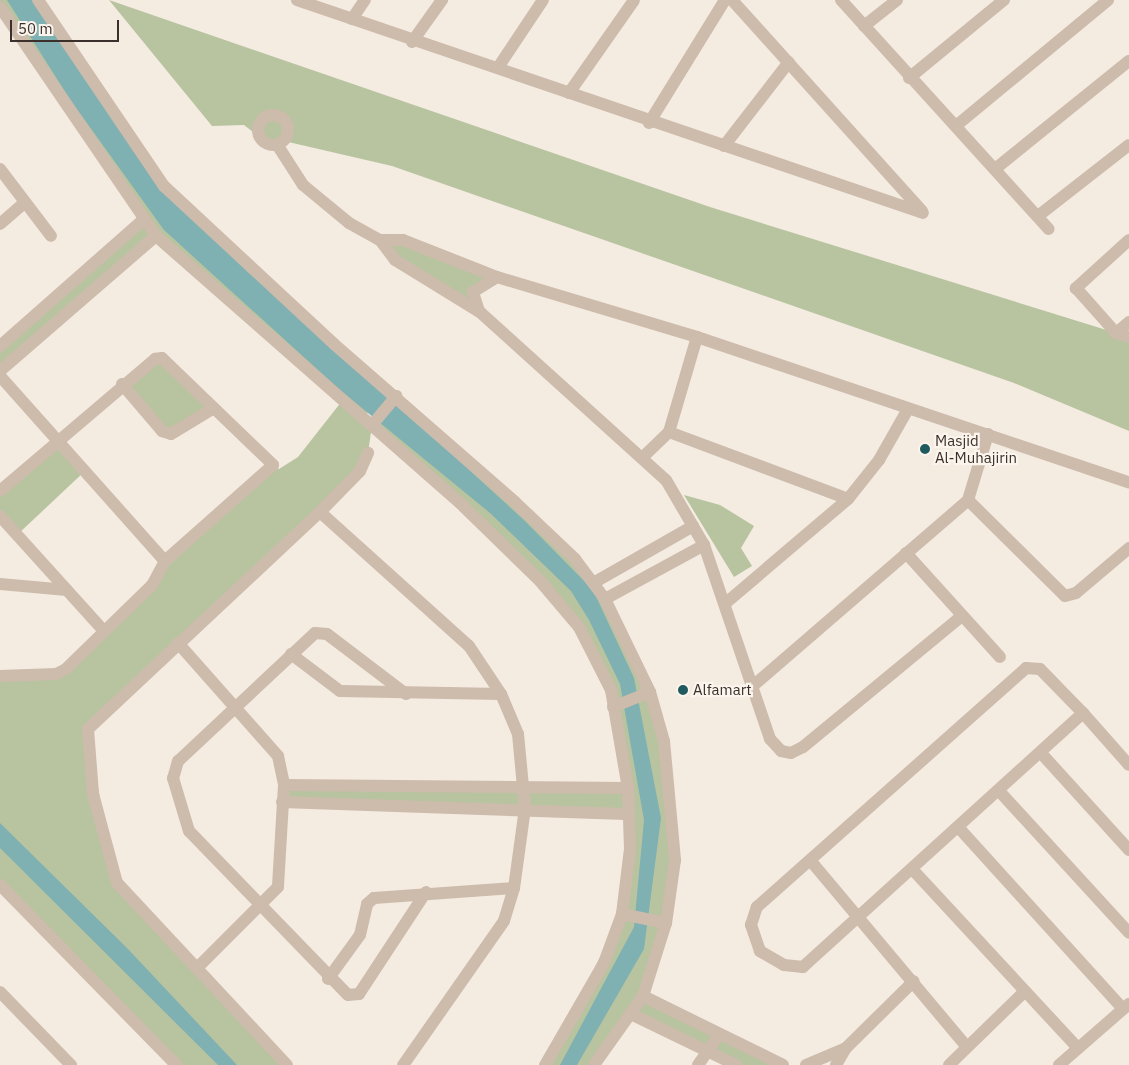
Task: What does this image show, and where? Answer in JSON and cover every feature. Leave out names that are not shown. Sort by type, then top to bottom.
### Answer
[{"type":"street","points":[[38,0],[164,186],[393,399],[515,502],[595,582],[605,599],[650,692],[664,740],[672,800],[676,860],[666,923],[643,996],[594,1065]]},
{"type":"street","points":[[297,0],[412,42],[499,66],[649,123],[924,213],[732,0]]},
{"type":"street","points":[[352,19],[365,0]]},
{"type":"street","points":[[412,42],[442,0]]},
{"type":"street","points":[[499,66],[543,0]]},
{"type":"street","points":[[569,93],[634,0]]},
{"type":"street","points":[[649,123],[725,0]]},
{"type":"street","points":[[841,0],[909,78],[957,125],[1049,229]]},
{"type":"street","points":[[864,26],[897,0]]},
{"type":"street","points":[[909,78],[1004,0]]},
{"type":"street","points":[[957,125],[1108,0]]},
{"type":"street","points":[[0,7],[156,236],[374,421],[540,581],[579,627],[611,690],[628,788],[626,814],[630,849],[627,915],[604,963],[545,1065]]},
{"type":"street","points":[[995,169],[1129,61]]},
{"type":"street","points":[[724,146],[789,62]]},
{"type":"street","points":[[1038,216],[1129,145]]},
{"type":"street","points":[[278,146],[303,185],[349,223],[380,240],[395,260],[480,313],[643,457],[666,480],[704,545],[727,602],[770,739],[781,751],[791,753],[962,616]]},
{"type":"street","points":[[0,169],[50,236]]},
{"type":"street","points":[[0,224],[25,202]]},
{"type":"street","points":[[0,346],[144,219]]},
{"type":"street","points":[[0,371],[156,236]]},
{"type":"street","points":[[380,240],[403,240],[497,278],[697,337],[1129,482]]},
{"type":"street","points":[[1129,240],[1076,288],[1116,333],[1129,337]]},
{"type":"street","points":[[88,269],[101,284]]},
{"type":"street","points":[[480,313],[473,292],[497,278]]},
{"type":"street","points":[[1116,333],[1129,322]]},
{"type":"street","points":[[643,457],[669,432],[697,337]]},
{"type":"street","points":[[0,490],[122,384],[150,362],[162,358],[273,465],[165,561],[152,584],[103,630],[76,661],[56,674],[0,676]]},
{"type":"street","points":[[0,376],[165,561]]},
{"type":"street","points":[[122,384],[162,431],[171,434],[214,408]]},
{"type":"street","points":[[374,421],[393,399]]},
{"type":"street","points":[[727,602],[848,499],[879,460],[908,409]]},
{"type":"street","points":[[669,432],[848,499]]},
{"type":"street","points":[[754,685],[968,500],[988,434]]},
{"type":"street","points":[[287,1065],[199,966],[118,883],[93,794],[88,736],[90,721],[320,512],[360,471],[368,453]]},
{"type":"street","points":[[968,500],[1065,596],[1076,593],[1129,548]]},
{"type":"street","points":[[320,512],[469,646],[502,694],[518,734],[525,808],[514,888],[500,932],[403,1065]]},
{"type":"street","points":[[0,516],[103,630]]},
{"type":"street","points":[[595,582],[693,526]]},
{"type":"street","points":[[605,599],[704,545]]},
{"type":"street","points":[[906,553],[1000,657]]},
{"type":"street","points":[[0,584],[68,590]]},
{"type":"street","points":[[406,694],[327,634],[315,634],[234,705],[178,760],[173,778],[189,832],[328,979],[348,995],[359,994],[426,892]]},
{"type":"street","points":[[178,643],[278,756],[284,785],[278,887],[261,908],[199,966]]},
{"type":"street","points":[[291,654],[340,691],[406,694],[502,694]]},
{"type":"street","points":[[1083,714],[860,919],[798,968],[760,952],[751,926],[755,910],[1026,668],[1040,669],[1083,714],[1129,765]]},
{"type":"street","points":[[614,707],[650,692]]},
{"type":"street","points":[[1041,753],[1129,850]]},
{"type":"street","points":[[284,785],[524,789],[628,788]]},
{"type":"street","points":[[424,805],[426,788]]},
{"type":"street","points":[[1000,792],[1129,933]]},
{"type":"street","points":[[282,802],[525,808],[626,814]]},
{"type":"street","points":[[959,828],[1126,1006],[1059,1065]]},
{"type":"street","points":[[810,860],[914,981],[966,1047]]},
{"type":"street","points":[[913,870],[1078,1048]]},
{"type":"street","points":[[0,885],[176,1065]]},
{"type":"street","points":[[328,979],[360,935],[368,902],[426,892],[514,888]]},
{"type":"street","points":[[627,915],[666,923]]},
{"type":"street","points":[[836,1065],[846,1048],[914,981]]},
{"type":"street","points":[[949,1065],[1025,991]]},
{"type":"street","points":[[0,992],[71,1065]]},
{"type":"street","points":[[643,996],[718,1035],[783,1065]]},
{"type":"street","points":[[630,1014],[736,1065]]},
{"type":"street","points":[[698,1065],[718,1035]]},
{"type":"street","points":[[806,1065],[846,1048]]},
{"type":"green space","points":[[0,0],[38,0],[142,155],[372,412],[360,414],[372,424],[396,396],[595,582],[655,708],[675,860],[643,996],[783,1065],[736,1065],[631,1014],[594,1065],[545,1065],[622,914],[626,814],[282,802],[284,785],[628,788],[611,691],[579,627],[372,425],[368,453],[360,471],[88,729],[113,874],[287,1065],[176,1065],[0,885],[0,675],[56,674],[273,465],[279,469],[298,457],[342,401],[156,236],[0,371],[0,346],[144,219],[0,7]]},
{"type":"green space","points":[[109,0],[710,207],[1129,337],[1129,431],[1014,383],[392,166],[284,141],[271,146],[244,125],[212,126]]},
{"type":"green space","points":[[380,240],[403,240],[497,277],[473,292],[481,313],[395,260]]},
{"type":"green space","points":[[155,359],[214,408],[171,434],[122,384]]},
{"type":"green space","points":[[58,440],[85,471],[17,535],[0,516],[0,491]]},
{"type":"green space","points":[[684,495],[720,505],[754,526],[741,548],[752,566],[734,577]]},
{"type":"water","points":[[7,0],[33,0],[160,187],[525,521],[593,590],[634,678],[661,818],[644,949],[577,1065],[560,1065],[634,927],[644,820],[620,684],[589,620],[571,591],[490,513],[340,390],[164,230],[71,101]]},
{"type":"water","points":[[0,823],[128,949],[237,1065],[218,1065],[0,848]]},
{"type":"place","name":"Masjid Al-Muhajirin","points":[[925,449]]},
{"type":"place","name":"Alfamart","points":[[683,690]]}]
